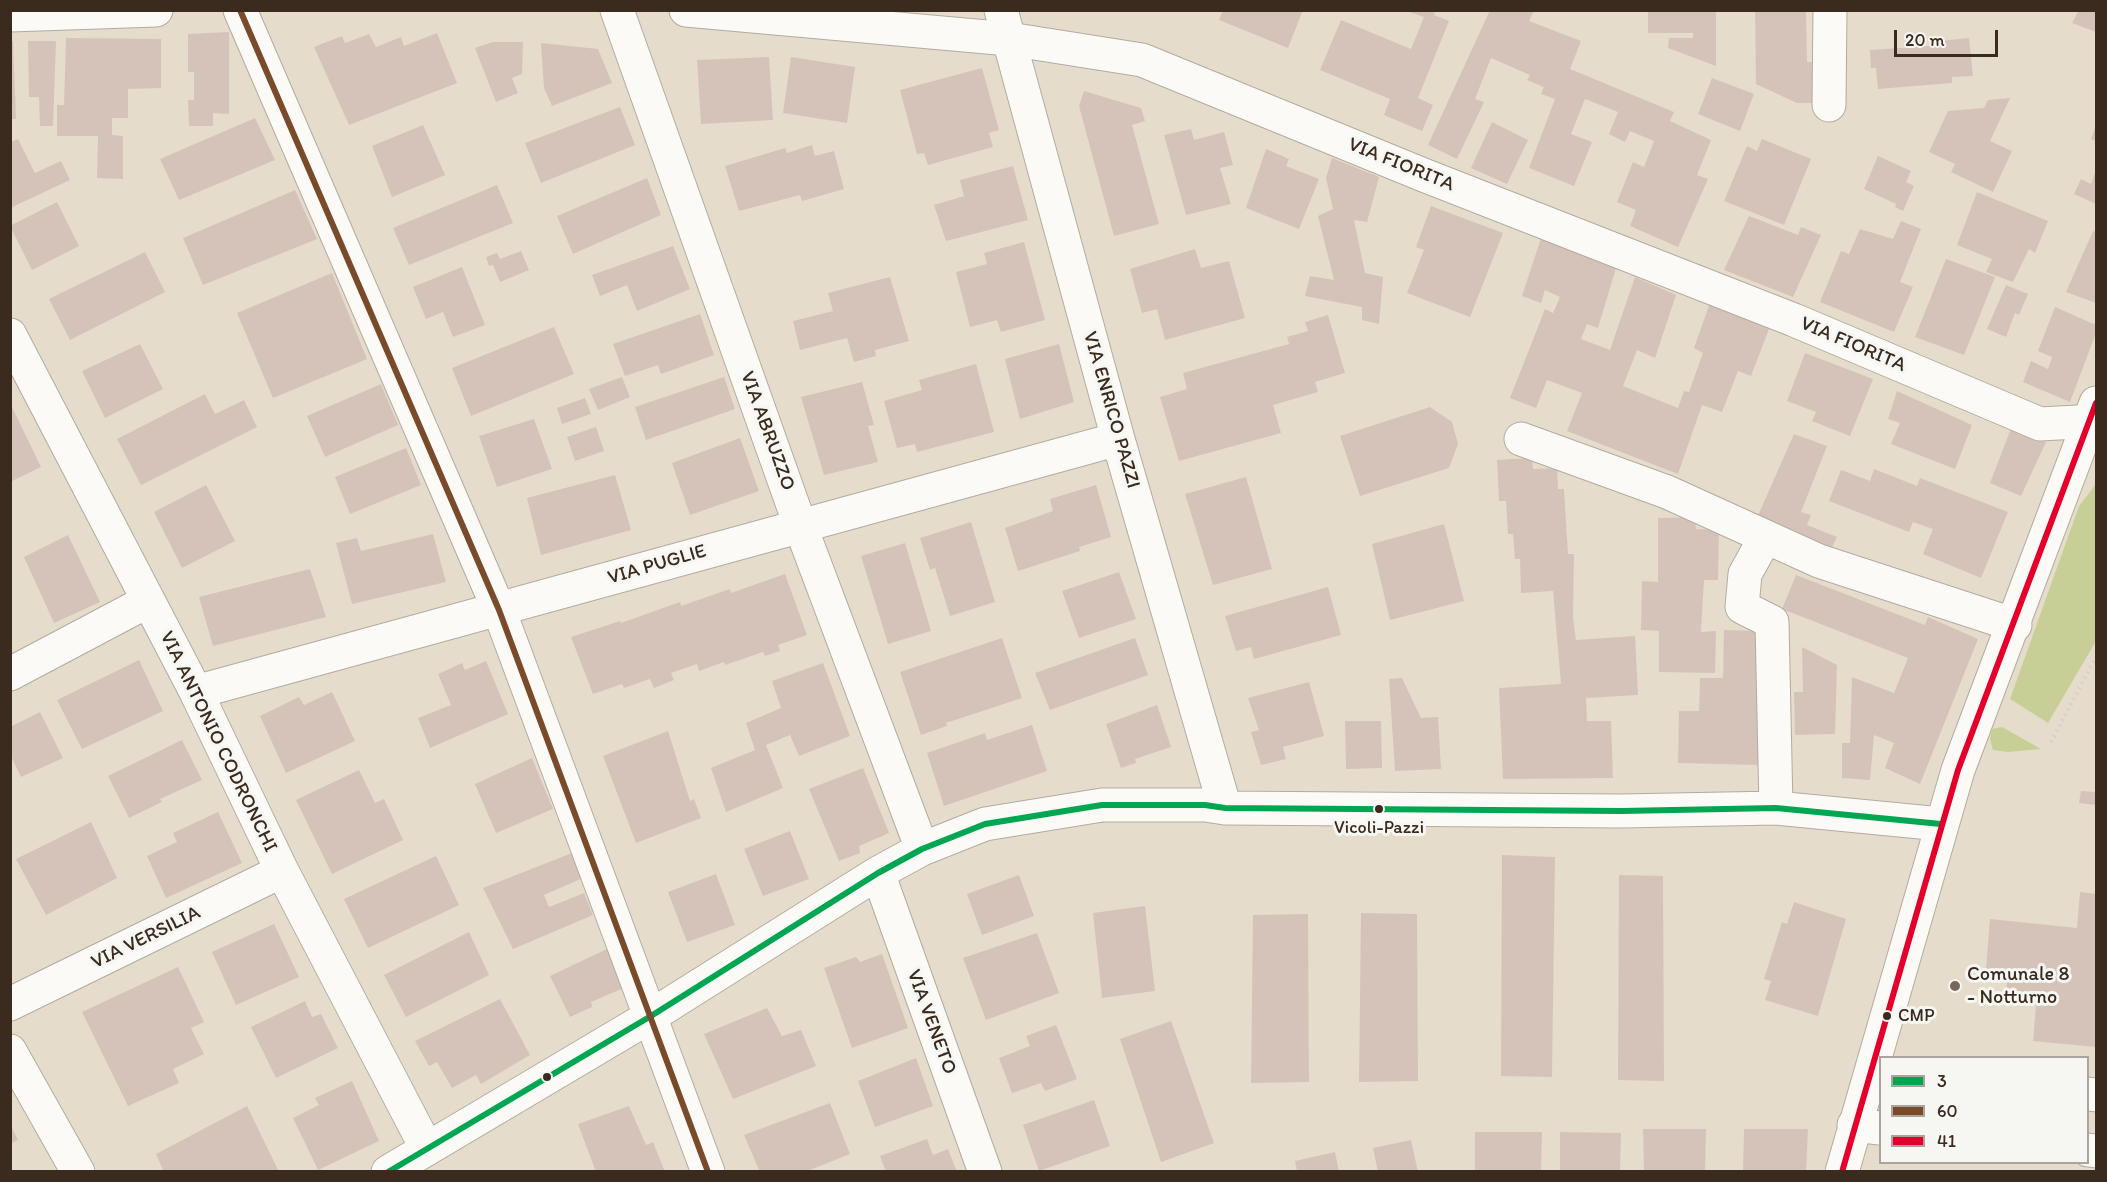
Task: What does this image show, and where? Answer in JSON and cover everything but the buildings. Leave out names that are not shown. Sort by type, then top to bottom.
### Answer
[{"type":"street","points":[[10,15],[156,10]]},
{"type":"street","points":[[240,10],[499,610],[708,1172]]},
{"type":"street","name":"VIA ABRUZZO","points":[[617,10],[800,525],[921,849]]},
{"type":"street","name":"VIA FIORITA","points":[[686,10],[1005,25],[1142,60],[1426,176],[1794,320],[2040,424],[2094,415]]},
{"type":"street","points":[[1829,105],[1830,10]]},
{"type":"street","name":"VIA ENRICO PAZZI","points":[[1005,25],[1118,439],[1225,808]]},
{"type":"street","name":"VIA ANTONIO CODRONCHI","points":[[14,352],[196,692],[282,871],[427,1149]]},
{"type":"street","points":[[1881,1056],[1941,824],[1984,700],[2015,625],[2094,415]]},
{"type":"street","name":"VIA PUGLIE","points":[[196,692],[1118,439]]},
{"type":"street","points":[[1521,439],[1667,492],[1820,561],[2015,625]]},
{"type":"street","points":[[1765,538],[1745,574],[1742,607],[1772,622],[1776,808]]},
{"type":"street","points":[[10,674],[148,601]]},
{"type":"street","points":[[388,1172],[651,1016],[878,873],[921,849],[985,824],[1102,805],[1205,805],[1225,808],[1622,811],[1776,808],[1941,824]]},
{"type":"street","name":"VIA VERSILIA","points":[[10,1004],[282,871]]},
{"type":"street","name":"VIA VENETO","points":[[878,873],[985,1172]]},
{"type":"street","points":[[10,1051],[78,1172]]},
{"type":"street","points":[[1842,1172],[1867,1127],[1876,1077]]},
{"type":"path","points":[[2051,742],[2097,657]]},
{"type":"green space","points":[[2096,484],[2096,641],[2048,723],[2010,699],[2079,506]]},
{"type":"green space","points":[[2002,727],[2041,749],[2008,752],[1993,750],[1990,739],[1992,729]]},
{"type":"transit line","name":"60","points":[[240,10],[499,610],[708,1172]]},
{"type":"transit line","name":"41","points":[[1842,1172],[1958,770],[2096,403]]},
{"type":"transit line","name":"3","points":[[388,1172],[651,1016],[878,873],[922,849],[985,824],[1102,805],[1622,811],[1776,808],[1941,824]]},
{"type":"place","name":"Vicoli-Pazzi","points":[[1379,809]]},
{"type":"place","name":"Comunale 8 - Notturno","points":[[1955,986]]},
{"type":"place","name":"CMP","points":[[1887,1016]]}]
